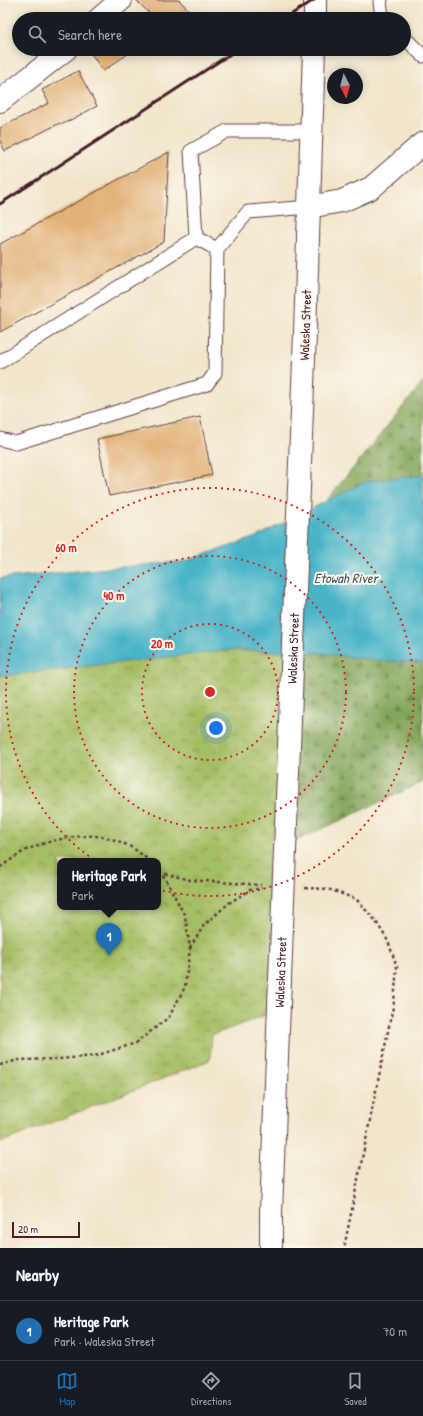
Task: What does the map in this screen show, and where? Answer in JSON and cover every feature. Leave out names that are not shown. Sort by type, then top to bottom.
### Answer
[{"type":"main road","points":[[107,12],[121,0]]},
{"type":"main road","points":[[315,0],[315,12]]},
{"type":"main road","points":[[0,101],[57,56]]},
{"type":"main road","name":"Waleska Street","points":[[271,1248],[271,1212],[305,333],[314,56]]},
{"type":"main road","points":[[309,207],[342,201],[371,188],[423,143]]},
{"type":"lane","points":[[381,0],[381,12]]},
{"type":"lane","points":[[411,44],[423,56]]},
{"type":"lane","points":[[196,238],[191,151],[227,131],[311,131]]},
{"type":"lane","points":[[0,439],[16,443],[206,384],[216,373],[217,249],[248,212],[309,207]]},
{"type":"lane","points":[[196,238],[217,249]]},
{"type":"lane","points":[[0,362],[196,238]]},
{"type":"path","points":[[0,867],[31,848],[57,840],[78,836],[103,836],[124,843],[146,858]]},
{"type":"path","points":[[161,872],[190,880],[265,886],[250,890],[229,903],[204,925],[190,948]]},
{"type":"path","points":[[0,1065],[18,1060],[95,1056],[136,1044],[169,1016],[185,987],[190,948],[185,916],[165,878],[161,874]]},
{"type":"path","points":[[304,888],[328,889],[356,898],[375,920],[388,941],[397,967],[394,1002],[344,1248]]},
{"type":"green space","points":[[423,382],[423,782],[281,848],[296,538]]},
{"type":"green space","points":[[296,538],[271,1013],[212,1035],[210,1060],[0,1143],[0,607]]},
{"type":"water","name":"Etowah River","points":[[423,475],[423,663],[373,660],[323,653],[232,650],[0,676],[0,578],[186,561],[256,537],[364,482]]},
{"type":"building","points":[[136,0],[179,0],[190,12],[148,12]]},
{"type":"building","points":[[93,56],[125,56],[103,71]]},
{"type":"building","points":[[78,71],[97,106],[61,125],[60,123],[5,151],[0,141],[0,128],[49,103],[42,90]]},
{"type":"building","points":[[169,152],[164,242],[0,332],[0,244]]},
{"type":"building","points":[[200,417],[212,475],[109,496],[97,439]]},
{"type":"railway","points":[[295,12],[314,0]]},
{"type":"railway","points":[[0,204],[227,56]]},
{"type":"place","name":"Heritage Park","points":[[109,956]]}]
